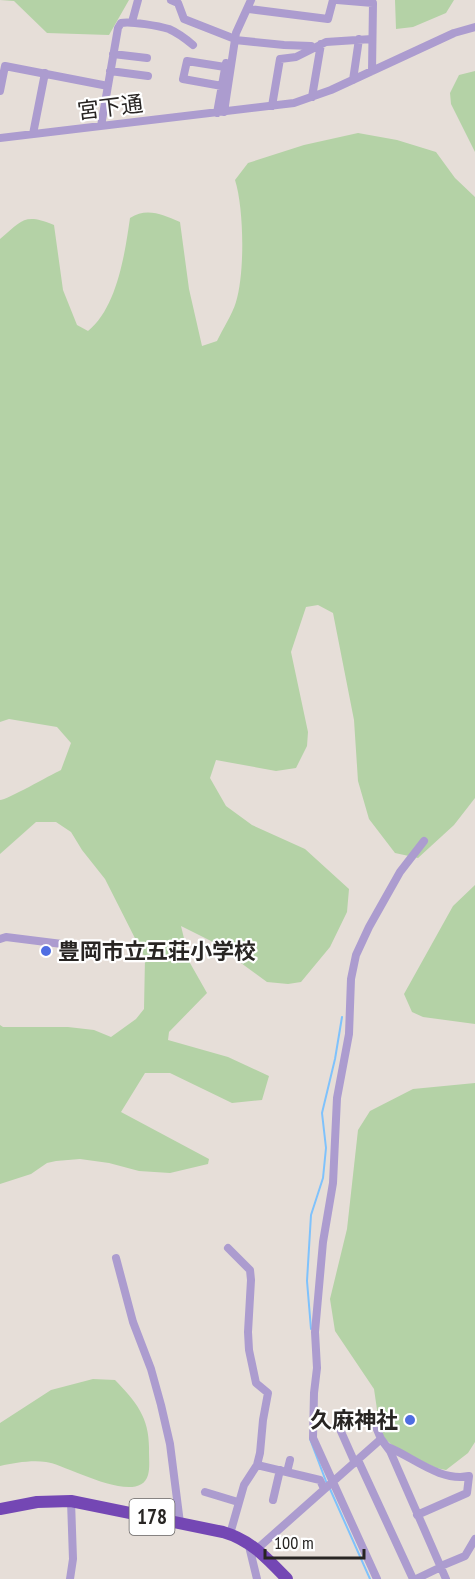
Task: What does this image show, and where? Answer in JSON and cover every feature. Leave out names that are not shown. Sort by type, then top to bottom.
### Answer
[{"type":"highway","name":"178","points":[[0,1509],[37,1502],[71,1501],[230,1534],[253,1546],[287,1579]]},
{"type":"street","points":[[132,22],[138,0]]},
{"type":"street","points":[[171,0],[178,3],[184,19],[235,40],[311,46]]},
{"type":"street","points":[[221,112],[235,40],[250,4],[328,19],[335,0],[373,3],[372,71]]},
{"type":"street","points":[[100,126],[119,26],[124,22],[132,22],[168,29],[193,45]]},
{"type":"street","name":"宮下通","points":[[0,138],[272,106],[312,97],[454,33],[475,27]]},
{"type":"street","points":[[353,80],[359,39]]},
{"type":"street","points":[[272,106],[280,58],[296,57],[326,42],[372,39]]},
{"type":"street","points":[[312,97],[321,44]]},
{"type":"street","points":[[113,54],[147,58]]},
{"type":"street","points":[[221,112],[225,65],[187,61],[183,79],[222,86]]},
{"type":"street","points":[[0,91],[2,65],[108,86]]},
{"type":"street","points":[[110,71],[148,76]]},
{"type":"street","points":[[33,134],[45,74]]},
{"type":"street","points":[[377,1579],[313,1438],[317,1368],[315,1332],[323,1242],[333,1183],[336,1098],[350,1034],[351,979],[356,955],[400,872],[424,841]]},
{"type":"street","points":[[0,939],[6,937],[86,947]]},
{"type":"street","points":[[228,1248],[250,1270],[249,1350],[256,1383],[268,1393],[261,1447],[256,1465],[238,1502],[230,1534]]},
{"type":"street","points":[[116,1258],[133,1322],[151,1369],[161,1405],[170,1444],[180,1523]]},
{"type":"street","points":[[371,1415],[446,1579]]},
{"type":"street","points":[[339,1427],[415,1579],[465,1556],[475,1539]]},
{"type":"street","points":[[257,1579],[253,1546],[356,1461],[384,1443]]},
{"type":"street","points":[[384,1443],[438,1471],[458,1478],[469,1476],[466,1493],[417,1515]]},
{"type":"street","points":[[273,1500],[283,1471],[290,1460]]},
{"type":"street","points":[[256,1465],[320,1480],[324,1489]]},
{"type":"street","points":[[205,1492],[238,1502]]},
{"type":"street","points":[[70,1579],[73,1559],[71,1501]]},
{"type":"green space","points":[[0,0],[129,0],[109,35],[47,33],[14,1]]},
{"type":"green space","points":[[395,0],[454,0],[446,13],[413,27],[396,29]]},
{"type":"green space","points":[[475,71],[475,152],[451,104],[450,93],[459,75]]},
{"type":"green space","points":[[358,133],[397,140],[436,152],[455,178],[475,197],[475,798],[454,825],[418,858],[395,853],[369,819],[358,781],[354,720],[333,613],[318,605],[306,607],[291,652],[308,732],[307,746],[296,768],[276,771],[216,760],[210,778],[226,806],[252,825],[305,849],[349,889],[347,912],[330,947],[301,982],[288,984],[267,982],[211,941],[181,926],[190,963],[207,993],[169,1032],[168,1040],[228,1057],[269,1076],[262,1100],[232,1103],[170,1073],[145,1073],[121,1112],[209,1159],[208,1164],[170,1173],[139,1171],[109,1163],[80,1159],[56,1161],[47,1163],[31,1174],[0,1184],[0,1025],[3,1027],[68,1027],[94,1030],[111,1037],[136,1019],[144,1009],[145,958],[105,879],[71,832],[56,822],[36,822],[0,854],[0,800],[61,770],[71,743],[57,727],[9,719],[0,722],[0,239],[24,220],[36,219],[54,225],[63,290],[77,325],[88,331],[98,321],[113,294],[122,263],[130,218],[149,213],[180,222],[189,289],[202,346],[217,341],[234,307],[239,290],[242,223],[235,180],[248,163],[304,145]]},
{"type":"green space","points":[[475,885],[475,1024],[423,1017],[412,1012],[404,994],[453,906]]},
{"type":"green space","points":[[475,1083],[475,1442],[468,1453],[446,1470],[436,1468],[397,1449],[385,1439],[380,1430],[374,1389],[335,1331],[330,1299],[347,1229],[358,1130],[370,1111],[413,1089]]},
{"type":"green space","points":[[93,1379],[115,1380],[141,1412],[149,1440],[149,1469],[142,1484],[131,1487],[116,1486],[46,1462],[0,1466],[0,1423],[51,1390]]},
{"type":"waterway","points":[[311,1329],[307,1281],[311,1215],[323,1178],[326,1148],[322,1113],[342,1017]]},
{"type":"waterway","points":[[310,1439],[327,1484]]},
{"type":"waterway","points":[[330,1489],[370,1579]]},
{"type":"place","name":"豊岡市立五荘小学校","points":[[46,951]]},
{"type":"place","name":"久麻神社","points":[[410,1420]]}]
